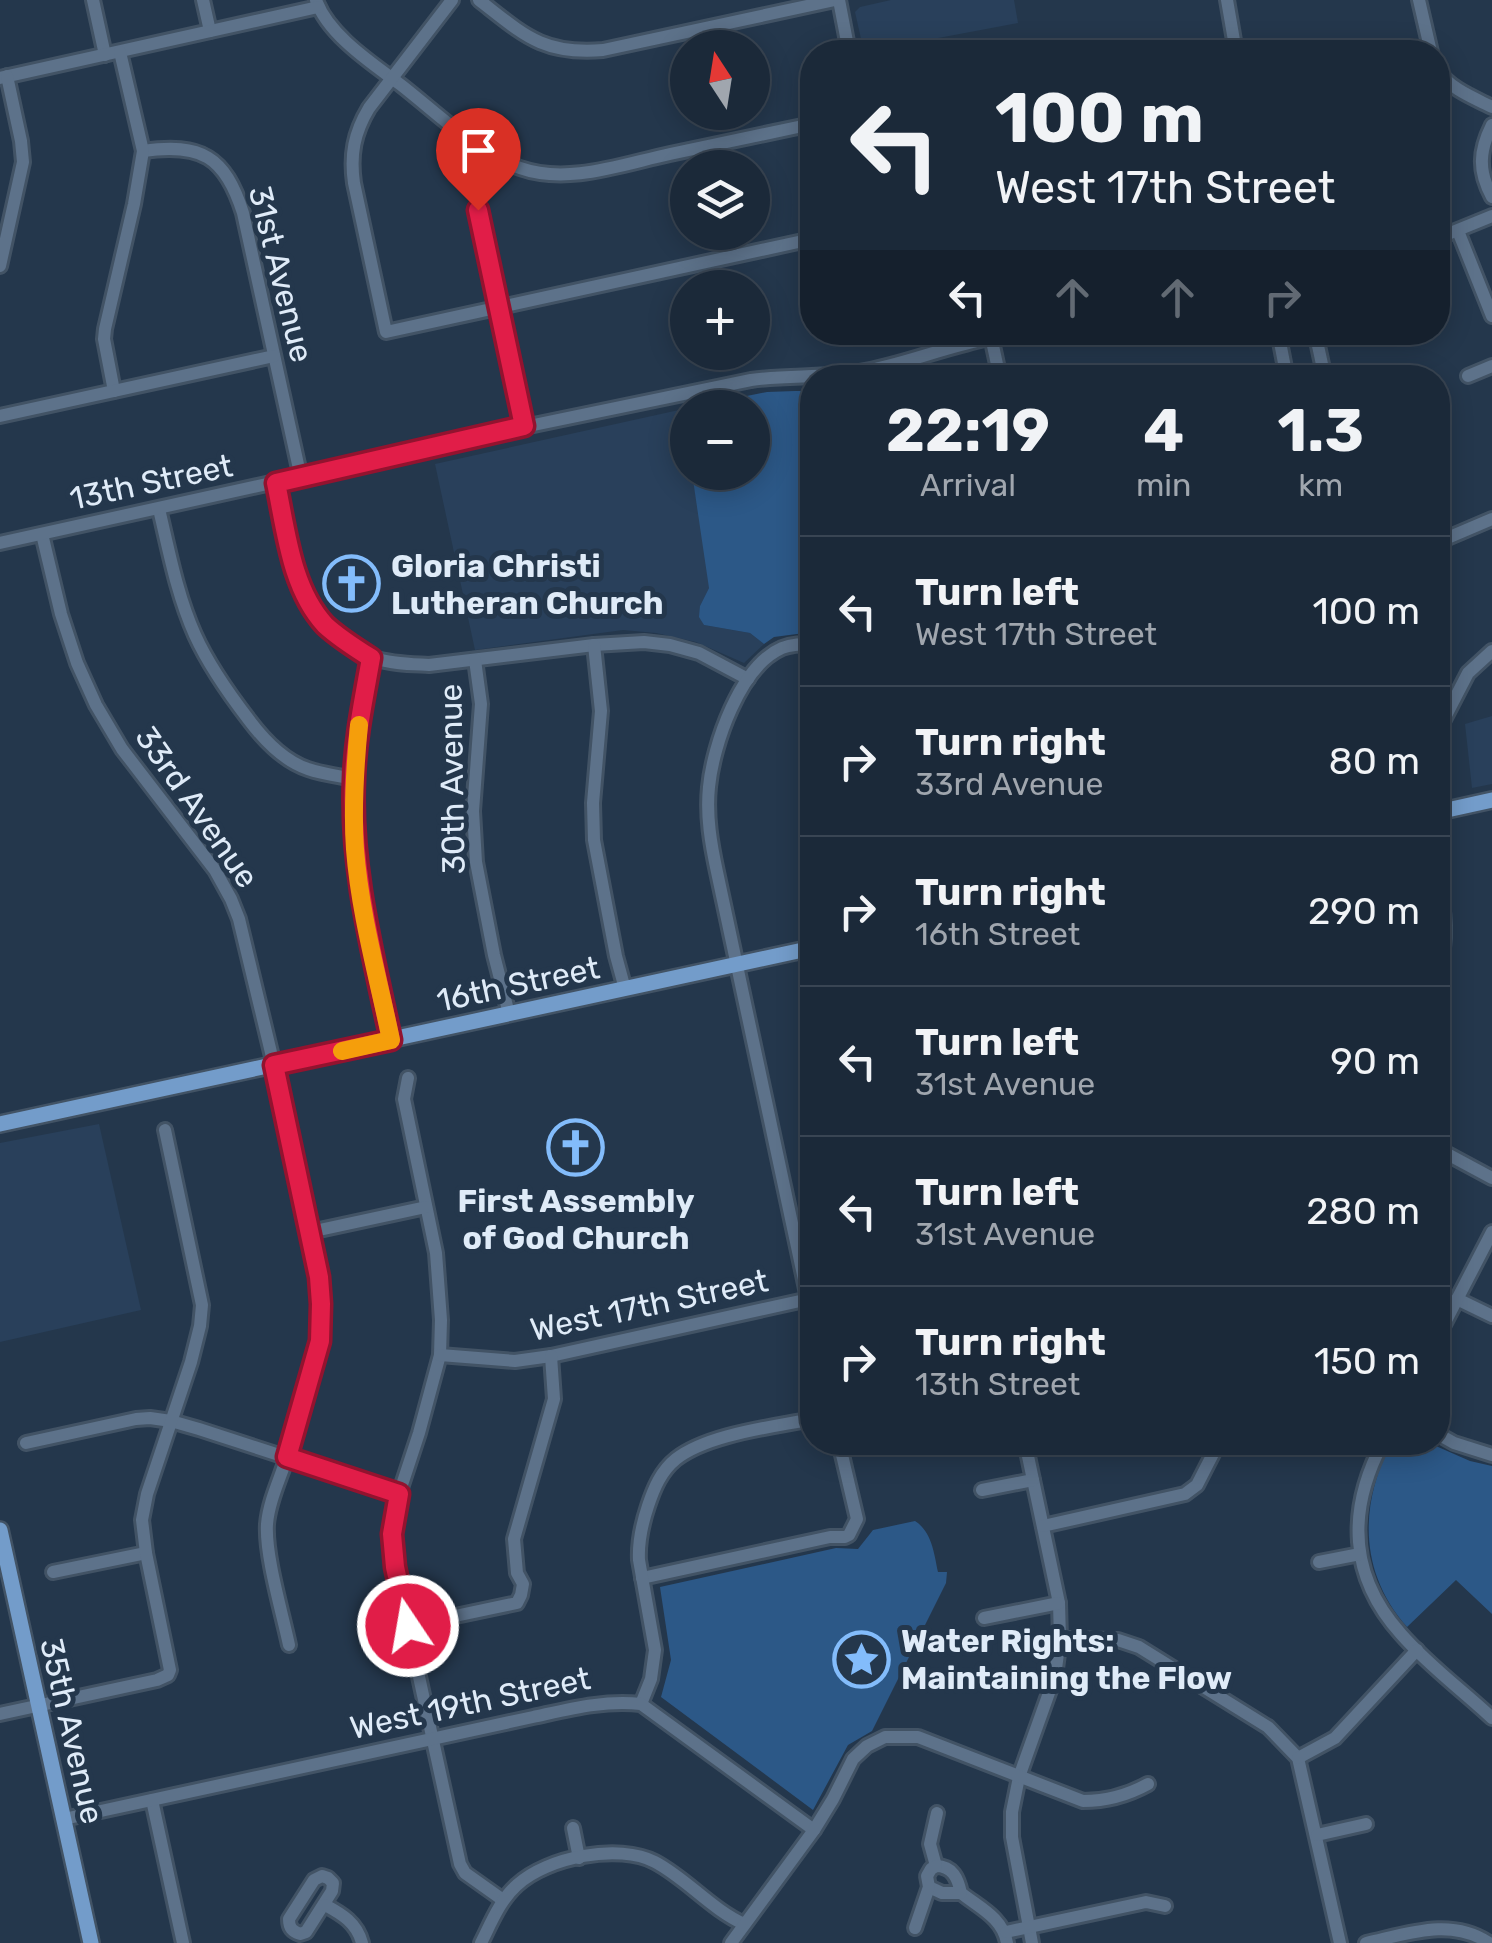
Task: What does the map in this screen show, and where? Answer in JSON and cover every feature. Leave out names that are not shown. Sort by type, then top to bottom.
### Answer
[{"type":"main road","points":[[1450,809],[1492,800]]},
{"type":"main road","name":"16th Street","points":[[0,1124],[800,951]]},
{"type":"main road","name":"35th Avenue","points":[[0,1530],[91,1943]]},
{"type":"street","points":[[93,0],[105,55]]},
{"type":"street","points":[[203,0],[210,32]]},
{"type":"street","points":[[452,0],[360,124],[351,161],[386,332],[800,242]]},
{"type":"street","points":[[479,0],[540,44],[575,52],[603,50],[837,0],[846,40]]},
{"type":"street","points":[[1227,0],[1234,40]]},
{"type":"street","points":[[1419,0],[1428,40]]},
{"type":"street","points":[[0,266],[22,162],[21,141],[4,77],[317,4],[348,44],[492,156],[537,173],[565,175],[800,126]]},
{"type":"street","points":[[114,391],[105,329],[143,151],[120,52]]},
{"type":"street","points":[[1450,85],[1492,107]]},
{"type":"street","points":[[1492,125],[1481,161],[1482,175],[1492,197]]},
{"type":"street","name":"31st Avenue","points":[[143,151],[178,148],[198,153],[221,168],[235,188],[301,478]]},
{"type":"street","points":[[492,156],[478,186],[477,198],[524,426]]},
{"type":"street","points":[[1450,234],[1492,216]]},
{"type":"street","points":[[1458,231],[1492,316]]},
{"type":"street","name":"13th Street","points":[[887,365],[958,345]]},
{"type":"street","points":[[0,414],[274,356]]},
{"type":"street","points":[[1468,376],[1492,366]]},
{"type":"street","name":"13th Street","points":[[0,543],[524,426],[752,380],[800,376]]},
{"type":"street","points":[[276,483],[294,565],[311,607],[344,641],[371,658],[429,665],[594,644],[644,642],[698,653],[748,679]]},
{"type":"street","points":[[160,508],[175,578],[194,634],[237,704],[280,754],[308,770],[354,779]]},
{"type":"street","points":[[1450,537],[1492,519]]},
{"type":"street","name":"33rd Avenue","points":[[42,534],[61,614],[77,664],[96,705],[122,749],[215,870],[232,899],[274,1065],[319,1277],[321,1304],[320,1341],[267,1527],[288,1645]]},
{"type":"street","points":[[594,644],[600,710],[594,840],[626,989]]},
{"type":"street","points":[[800,644],[781,648],[748,679],[722,726],[708,787],[710,838],[800,1257]]},
{"type":"street","points":[[1450,708],[1468,673],[1492,651]]},
{"type":"street","points":[[371,658],[354,779],[356,865],[391,1040]]},
{"type":"street","name":"30th Avenue","points":[[475,660],[481,704],[473,811],[476,862],[510,1014]]},
{"type":"street","points":[[408,1078],[404,1099],[436,1253],[440,1355],[399,1494],[392,1534],[395,1567],[460,1864],[465,1873],[503,1900]]},
{"type":"street","points":[[0,1714],[157,1680],[168,1674],[168,1652],[142,1532],[144,1507],[191,1362],[202,1304],[164,1130]]},
{"type":"street","points":[[1450,1155],[1492,1178]]},
{"type":"street","points":[[310,1232],[426,1208]]},
{"type":"street","points":[[1450,1313],[1492,1232]]},
{"type":"street","points":[[1457,1299],[1492,1316]]},
{"type":"street","name":"West 17th Street","points":[[440,1355],[514,1361],[551,1356],[800,1301]]},
{"type":"street","points":[[408,1626],[517,1602],[521,1595],[523,1584],[517,1573],[514,1539],[554,1399],[551,1356]]},
{"type":"street","points":[[26,1443],[150,1418],[171,1421],[399,1494]]},
{"type":"street","points":[[641,1704],[653,1670],[655,1650],[638,1546],[654,1488],[676,1460],[694,1448],[712,1440],[800,1422]]},
{"type":"street","points":[[1450,1440],[1492,1455]]},
{"type":"street","points":[[642,1578],[830,1537],[846,1537],[858,1519],[843,1455]]},
{"type":"street","points":[[1028,1455],[1058,1603],[1060,1640],[1056,1676],[1019,1777],[1012,1812],[1012,1836],[1032,1943]]},
{"type":"street","points":[[1042,1526],[1184,1494],[1197,1484],[1212,1455]]},
{"type":"street","points":[[1376,1455],[1362,1490],[1358,1524],[1360,1554],[1370,1586],[1401,1634],[1492,1718]]},
{"type":"street","points":[[982,1490],[1033,1480]]},
{"type":"street","points":[[52,1572],[146,1552]]},
{"type":"street","points":[[1318,1562],[1360,1554]]},
{"type":"street","points":[[984,1618],[1058,1603]]},
{"type":"street","points":[[1060,1640],[1118,1640],[1140,1647],[1268,1728],[1298,1758],[1340,1943]]},
{"type":"street","points":[[1298,1758],[1335,1738],[1418,1650]]},
{"type":"street","name":"West 19th Street","points":[[64,1819],[606,1702],[641,1704],[814,1830]]},
{"type":"street","points":[[732,1943],[814,1830],[853,1759],[885,1737],[918,1738],[1083,1802],[1134,1792],[1148,1784]]},
{"type":"street","points":[[152,1800],[184,1943]]},
{"type":"street","points":[[936,1866],[930,1844],[937,1814]]},
{"type":"street","points":[[1317,1834],[1366,1824]]},
{"type":"street","points":[[574,1828],[578,1858]]},
{"type":"street","points":[[481,1943],[503,1900],[519,1883],[537,1871],[612,1852],[641,1856],[658,1864],[744,1924]]},
{"type":"street","points":[[915,1928],[930,1888],[931,1869],[942,1866],[954,1872],[961,1893]]},
{"type":"street","points":[[930,1888],[961,1893],[993,1916],[1006,1937],[1029,1928],[1146,1902],[1165,1906]]},
{"type":"street","points":[[325,1904],[348,1918],[362,1943]]},
{"type":"street","points":[[1366,1943],[1450,1928],[1489,1943]]},
{"type":"shaded area","points":[[891,0],[1014,0],[1018,23],[928,40],[861,40],[855,12],[860,7]]},
{"type":"shaded area","points":[[800,391],[800,634],[774,637],[764,644],[750,633],[704,625],[699,617],[700,606],[709,588],[695,490],[770,490],[770,392]]},
{"type":"shaded area","points":[[670,412],[670,490],[695,490],[709,571],[709,588],[700,606],[704,625],[750,633],[764,644],[744,663],[696,642],[623,630],[475,650],[435,464]]},
{"type":"shaded area","points":[[1492,716],[1492,784],[1472,788],[1465,724]]},
{"type":"shaded area","points":[[99,1124],[141,1310],[0,1342],[0,1143]]},
{"type":"shaded area","points":[[1450,1452],[1492,1466],[1492,1614],[1456,1580],[1407,1627],[1391,1606],[1372,1561],[1369,1538],[1369,1514],[1386,1455]]},
{"type":"shaded area","points":[[915,1521],[929,1537],[938,1572],[947,1572],[946,1583],[872,1731],[848,1745],[813,1810],[661,1697],[671,1660],[660,1587],[836,1548],[858,1549],[873,1530]]},
{"type":"slow traffic","points":[[342,1051],[391,1040],[356,865],[354,779],[359,725]]},
{"type":"place","name":"Gloria Christi Lutheran Church","points":[[352,584]]},
{"type":"place","name":"First Assembly of God Church","points":[[576,1147]]},
{"type":"place","name":"Water Rights: Maintaining the Flow","points":[[862,1659]]},
{"type":"route","points":[[408,1626],[392,1534],[399,1494],[287,1457],[320,1341],[321,1304],[319,1277],[274,1065],[391,1040],[365,920],[354,845],[354,779],[371,658],[344,641],[311,607],[294,565],[276,483],[524,426],[478,210]]}]
